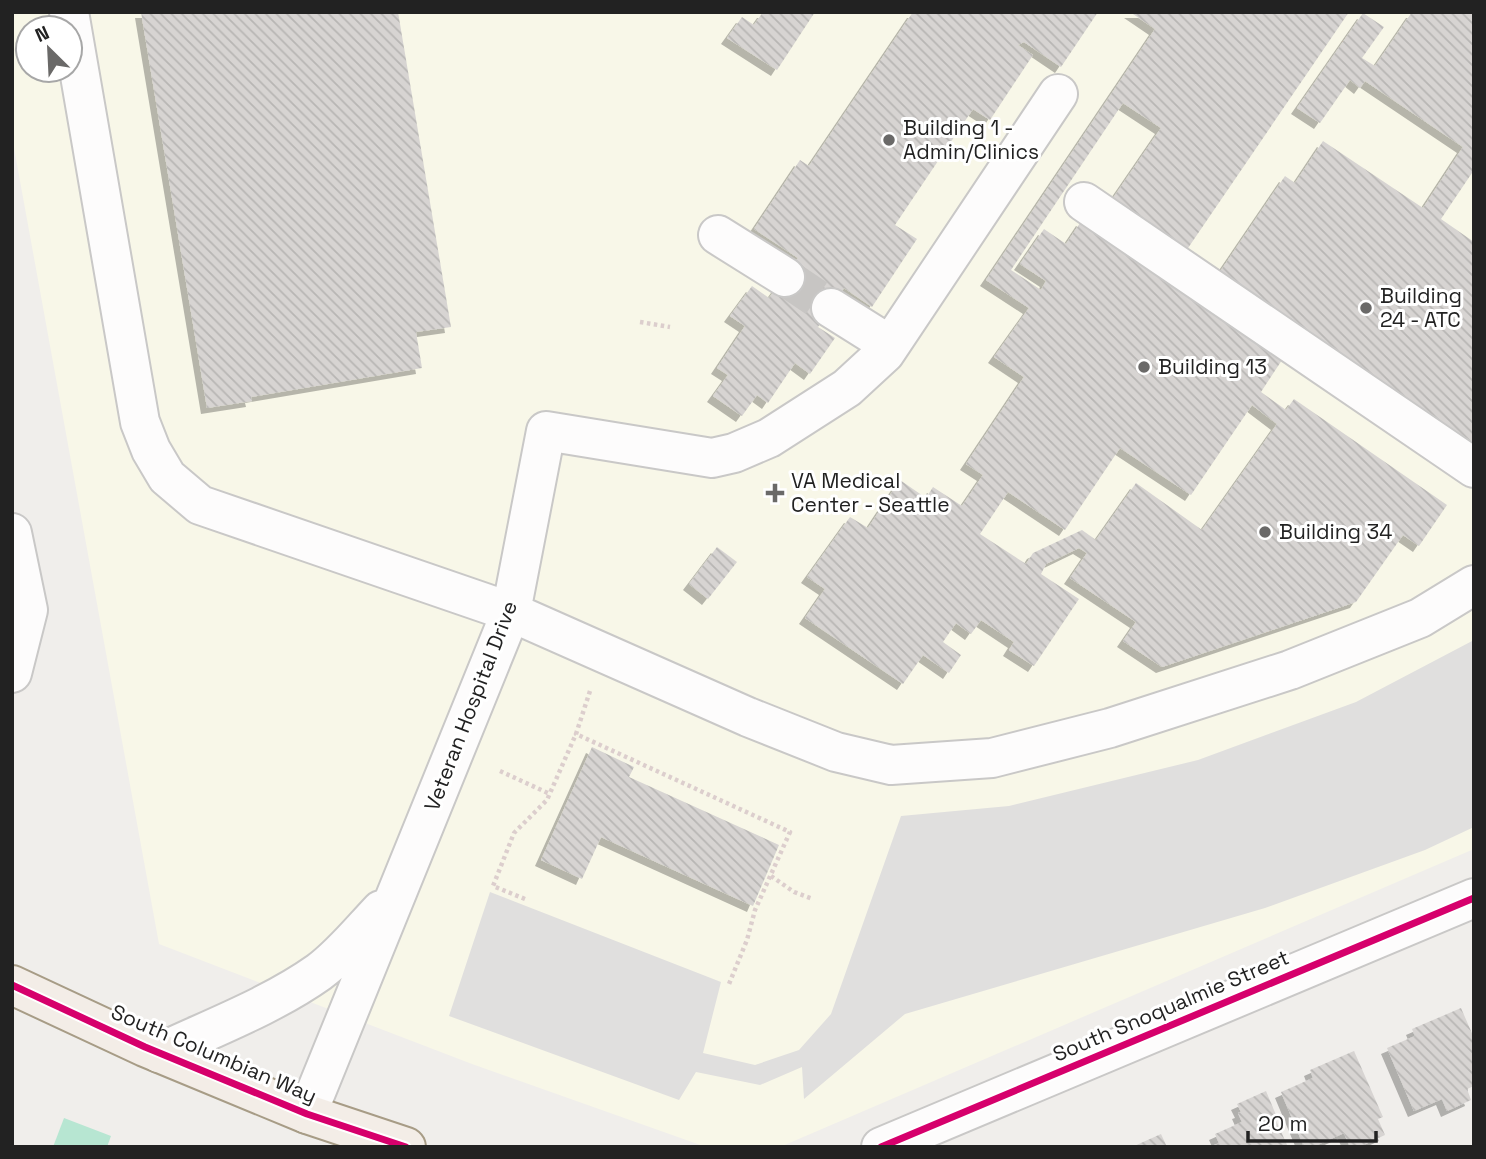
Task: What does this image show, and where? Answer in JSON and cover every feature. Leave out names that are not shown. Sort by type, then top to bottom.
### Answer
[{"type":"main road","name":"South Columbian Way","points":[[12,985],[159,1053],[307,1114],[406,1147]]},
{"type":"street","points":[[69,12],[140,422],[151,450],[167,477],[200,505],[511,612],[748,717],[835,752],[891,765],[992,758],[1110,728],[1290,670],[1420,618],[1474,585]]},
{"type":"street","points":[[831,308],[890,345],[1059,94]]},
{"type":"street","points":[[1084,202],[1474,468]]},
{"type":"street","points":[[718,234],[785,277]]},
{"type":"street","name":"Veteran Hospital Drive","points":[[307,1114],[511,612],[547,431],[712,458],[734,453],[769,438],[848,388],[890,345]]},
{"type":"street","points":[[12,533],[28,610],[14,664]]},
{"type":"street","name":"Veteran Hospital Drive","points":[[159,1053],[281,996],[319,971],[335,958],[396,893]]},
{"type":"street","name":"South Snoqualmie Street","points":[[881,1147],[1474,898]]},
{"type":"path","points":[[640,322],[670,327]]},
{"type":"path","points":[[525,899],[493,886],[514,833],[550,794],[576,734],[591,689]]},
{"type":"path","points":[[576,734],[790,832],[755,910],[747,940],[729,984]]},
{"type":"path","points":[[500,771],[550,794]]},
{"type":"path","points":[[771,876],[794,892],[813,899]]},
{"type":"shaded area","name":"VA Medical Center - Seattle","points":[[12,12],[1474,12],[1474,849],[780,1147],[706,1147],[472,1064],[159,944],[12,137]]},
{"type":"shaded area","points":[[1474,640],[1474,827],[1425,850],[1265,908],[905,1014],[804,1099],[802,1067],[760,1085],[696,1072],[679,1100],[449,1016],[490,892],[721,982],[703,1053],[755,1065],[799,1050],[831,1014],[901,816],[1009,806],[1198,760],[1356,702]]},
{"type":"green space","points":[[64,1118],[111,1136],[107,1147],[53,1147]]},
{"type":"building","points":[[141,12],[398,12],[451,327],[416,332],[422,368],[251,397],[252,401],[207,408]]},
{"type":"building","points":[[763,12],[815,12],[777,70],[727,38],[742,17],[754,25]]},
{"type":"building","name":"Building 1 - Admin/Clinics","points":[[913,12],[1098,12],[1061,67],[1024,42],[1018,45],[1033,55],[990,120],[973,109],[895,225],[917,239],[872,307],[844,288],[818,327],[835,338],[810,374],[795,363],[768,403],[757,395],[742,416],[713,396],[728,375],[717,368],[745,326],[730,316],[752,286],[769,298],[798,258],[754,229],[800,160],[809,166]]},
{"type":"building","points":[[1130,12],[1349,12],[1186,251],[1111,201],[1161,128],[1123,103],[1011,270],[1041,290],[1046,281],[1020,264],[1044,229],[1066,244],[1082,220],[1284,357],[1261,392],[1286,410],[1294,399],[1447,505],[1419,546],[1403,535],[1356,602],[1162,667],[1123,641],[1136,622],[1070,578],[1087,553],[1079,548],[1046,564],[1041,574],[1079,599],[1034,666],[1009,650],[1014,642],[981,620],[971,634],[956,623],[943,642],[961,655],[949,673],[923,655],[903,684],[805,618],[825,589],[807,577],[850,517],[868,528],[900,480],[926,498],[933,487],[962,506],[983,475],[966,464],[1024,377],[994,357],[1029,308],[986,280],[1155,29]],"holes":[[[1252,405],[1277,424],[1202,530],[1136,483],[1096,540],[1082,530],[1033,553],[1026,564],[980,534],[1008,492],[1065,530],[1120,448],[1191,495]]]},
{"type":"building","name":"Building 24 - ATC","points":[[1412,12],[1474,12],[1474,170],[1441,219],[1474,242],[1474,443],[1314,336],[1215,279],[1285,176],[1295,183],[1323,141],[1423,208],[1463,147],[1365,81],[1360,88],[1350,80],[1320,123],[1297,108],[1363,13],[1384,27],[1362,58],[1375,66]]},
{"type":"building","points":[[717,547],[737,562],[708,599],[689,584]]},
{"type":"building","points":[[592,747],[634,767],[629,777],[779,845],[753,906],[601,837],[582,879],[541,860]]},
{"type":"building","points":[[1461,1008],[1474,1038],[1474,1086],[1467,1089],[1471,1100],[1447,1111],[1442,1099],[1414,1111],[1387,1048],[1415,1036],[1412,1029]]},
{"type":"building","points":[[1354,1051],[1383,1117],[1378,1119],[1385,1135],[1359,1147],[1350,1147],[1344,1133],[1313,1147],[1304,1147],[1281,1092],[1313,1078],[1310,1070]]},
{"type":"building","points":[[1266,1091],[1288,1147],[1210,1147],[1219,1143],[1215,1134],[1242,1122],[1237,1104]]},
{"type":"building","points":[[1161,1134],[1167,1147],[1132,1147]]},
{"type":"tunnel","points":[[785,277],[831,308]]},
{"type":"cycle path","points":[[881,1147],[1474,898]]},
{"type":"cycle path","points":[[12,985],[145,1047],[307,1114],[406,1147]]},
{"type":"place","name":"Building 1 - Admin/Clinics","points":[[889,140]]},
{"type":"place","name":"Building 24 - ATC","points":[[1366,308]]},
{"type":"place","name":"Building 13","points":[[1144,367]]},
{"type":"place","name":"VA Medical Center - Seattle","points":[[775,493]]},
{"type":"place","name":"Building 34","points":[[1265,532]]}]
